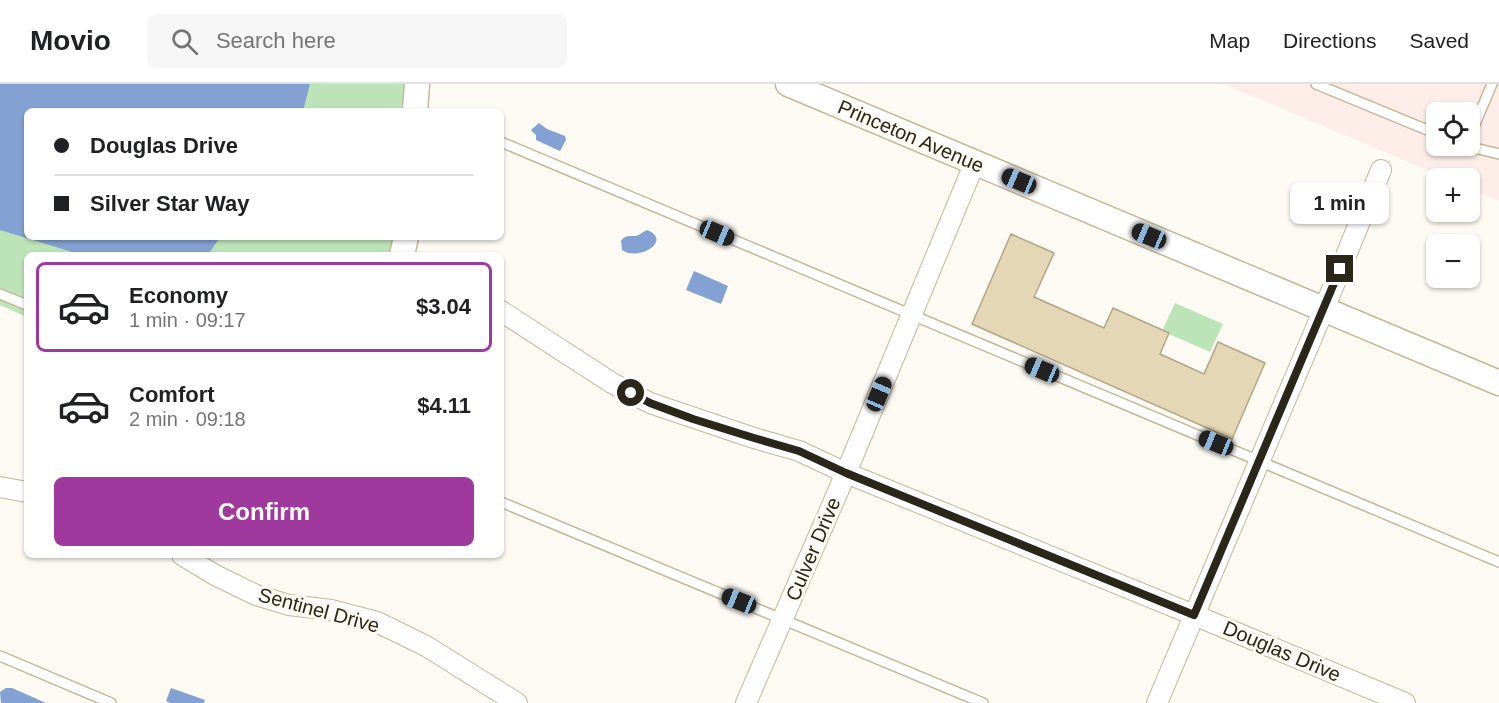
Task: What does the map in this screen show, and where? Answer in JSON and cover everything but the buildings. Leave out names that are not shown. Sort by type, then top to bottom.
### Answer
[{"type":"street","name":"Princeton Avenue","points":[[788,84],[1499,383]]},
{"type":"street","name":"Culver Drive","points":[[746,703],[846,473],[975,162]]},
{"type":"street","points":[[1157,703],[1381,170]]},
{"type":"street","name":"Douglas Drive","points":[[504,313],[612,383],[650,403],[799,451],[846,473],[1405,703]]},
{"type":"street","points":[[0,487],[24,491]]},
{"type":"street","name":"Sentinel Drive","points":[[187,558],[256,595],[289,605],[331,610],[376,622],[426,646],[517,703]]},
{"type":"lane","points":[[1316,84],[1426,129]]},
{"type":"lane","points":[[1480,112],[1492,84]]},
{"type":"lane","points":[[504,143],[1499,562]]},
{"type":"lane","points":[[1480,149],[1499,154]]},
{"type":"lane","points":[[0,294],[24,304]]},
{"type":"lane","points":[[504,503],[983,703]]},
{"type":"lane","points":[[0,656],[111,703]]},
{"type":"shaded area","points":[[1224,84],[1499,84],[1499,201],[1480,193],[1480,168],[1426,170]]},
{"type":"green space","points":[[0,84],[416,84],[414,108],[24,108],[24,240],[406,240],[403,252],[24,252],[24,316],[0,305]]},
{"type":"green space","points":[[1175,303],[1223,324],[1210,352],[1162,331]]},
{"type":"water","points":[[0,84],[310,84],[304,108],[24,108],[24,237],[0,230]]},
{"type":"water","points":[[539,123],[565,136],[566,140],[560,151],[536,140],[536,135],[531,130]]},
{"type":"water","points":[[647,230],[654,234],[656,239],[651,248],[637,253],[622,250],[621,241],[624,238],[636,236]]},
{"type":"water","points":[[33,240],[218,240],[210,252],[72,252]]},
{"type":"water","points":[[694,271],[728,286],[721,304],[686,290]]},
{"type":"water","points":[[6,688],[12,688],[46,703],[1,703],[0,692]]},
{"type":"water","points":[[171,688],[205,700],[204,703],[170,703],[166,701]]},
{"type":"route","points":[[631,393],[650,403],[693,419],[799,451],[846,473],[1194,615],[1340,269]]}]
